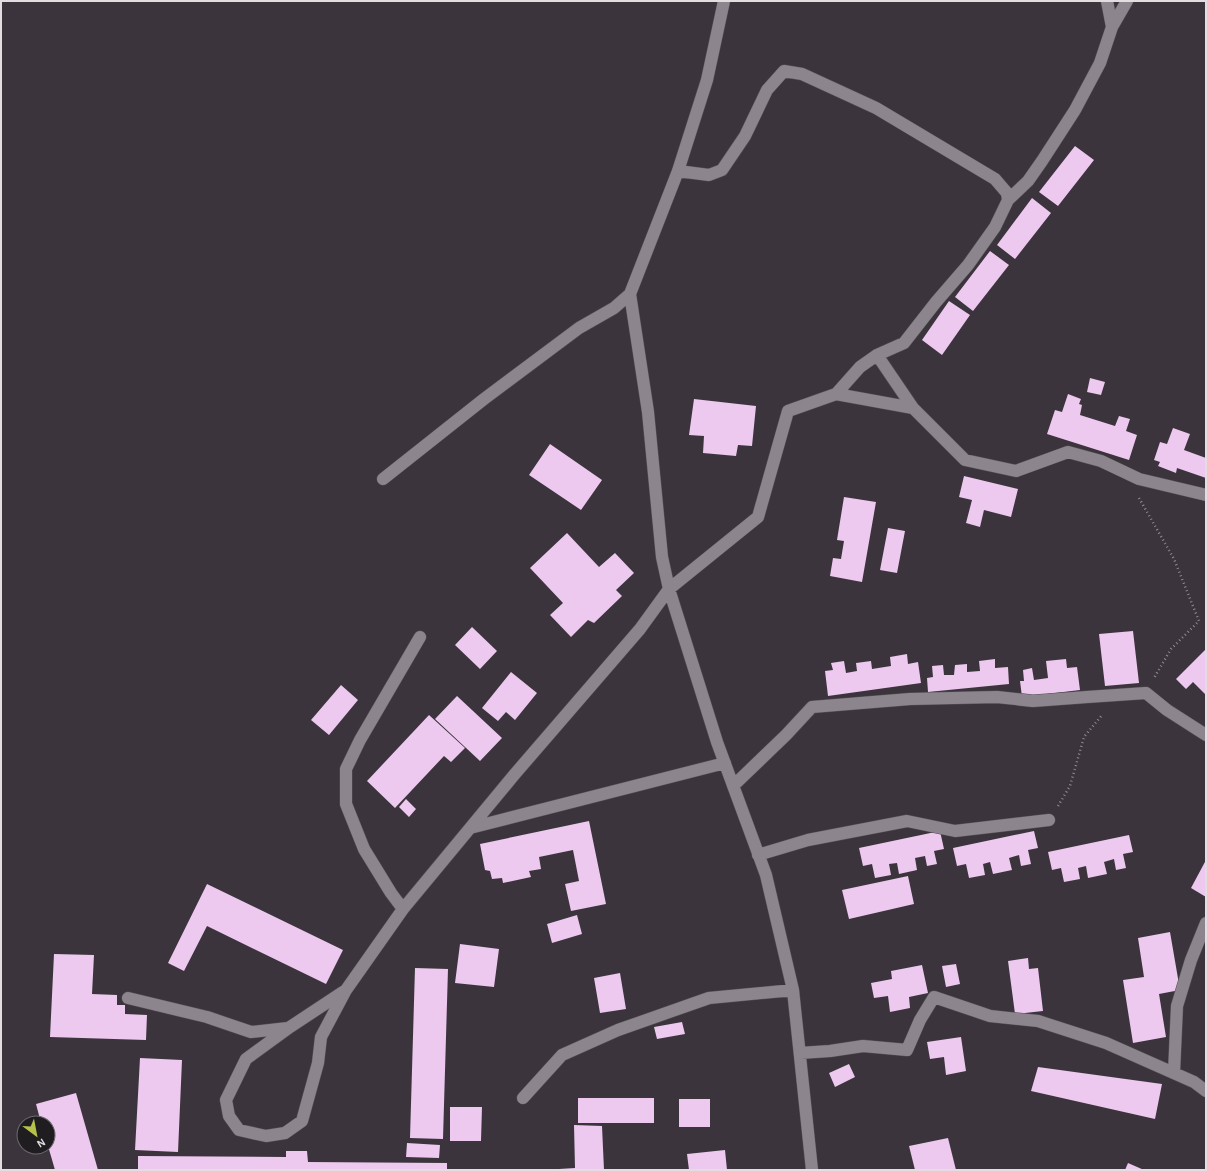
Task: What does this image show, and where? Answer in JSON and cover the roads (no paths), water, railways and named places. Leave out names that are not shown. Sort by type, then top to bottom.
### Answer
[{"type":"street","points":[[383,479],[484,399],[579,328],[614,308],[630,294],[678,171],[707,80],[724,1]]},
{"type":"street","points":[[1106,1],[1112,27]]},
{"type":"street","points":[[346,990],[290,1027],[246,1059],[226,1100],[229,1116],[239,1130],[266,1136],[285,1133],[302,1121],[318,1063],[321,1037],[346,990],[403,910],[470,828],[640,628],[669,589],[758,517],[788,411],[836,394],[860,367],[877,355],[904,343],[936,302],[968,265],[994,227],[1008,200],[1028,181],[1075,110],[1100,63],[1112,27],[1127,1]]},
{"type":"street","points":[[678,171],[709,175],[722,170],[745,136],[768,90],[784,72],[802,74],[876,108],[995,179],[1008,193],[1008,200]]},
{"type":"street","points":[[630,294],[648,412],[662,557],[669,589],[717,742],[766,875],[793,990],[812,1170]]},
{"type":"street","points":[[877,355],[913,408],[965,460],[1016,471],[1068,452],[1101,461],[1139,479],[1206,495]]},
{"type":"street","points":[[836,394],[913,408]]},
{"type":"street","points":[[403,910],[364,849],[346,804],[346,769],[360,740],[420,637]]},
{"type":"street","points":[[733,786],[786,735],[812,707],[910,699],[997,697],[1033,701],[1087,696],[1146,694],[1167,710],[1206,735]]},
{"type":"street","points":[[470,828],[725,763]]},
{"type":"street","points":[[758,855],[808,840],[907,821],[955,830],[1049,820]]},
{"type":"street","points":[[1174,1073],[1176,1006],[1191,960],[1206,923]]},
{"type":"street","points":[[523,1098],[562,1055],[618,1030],[709,998],[793,990]]},
{"type":"street","points":[[800,1053],[863,1046],[907,1050],[920,1020],[934,997],[990,1016],[1038,1021],[1106,1043],[1194,1082],[1206,1091]]},
{"type":"street","points":[[128,998],[207,1017],[251,1032],[290,1027]]}]
